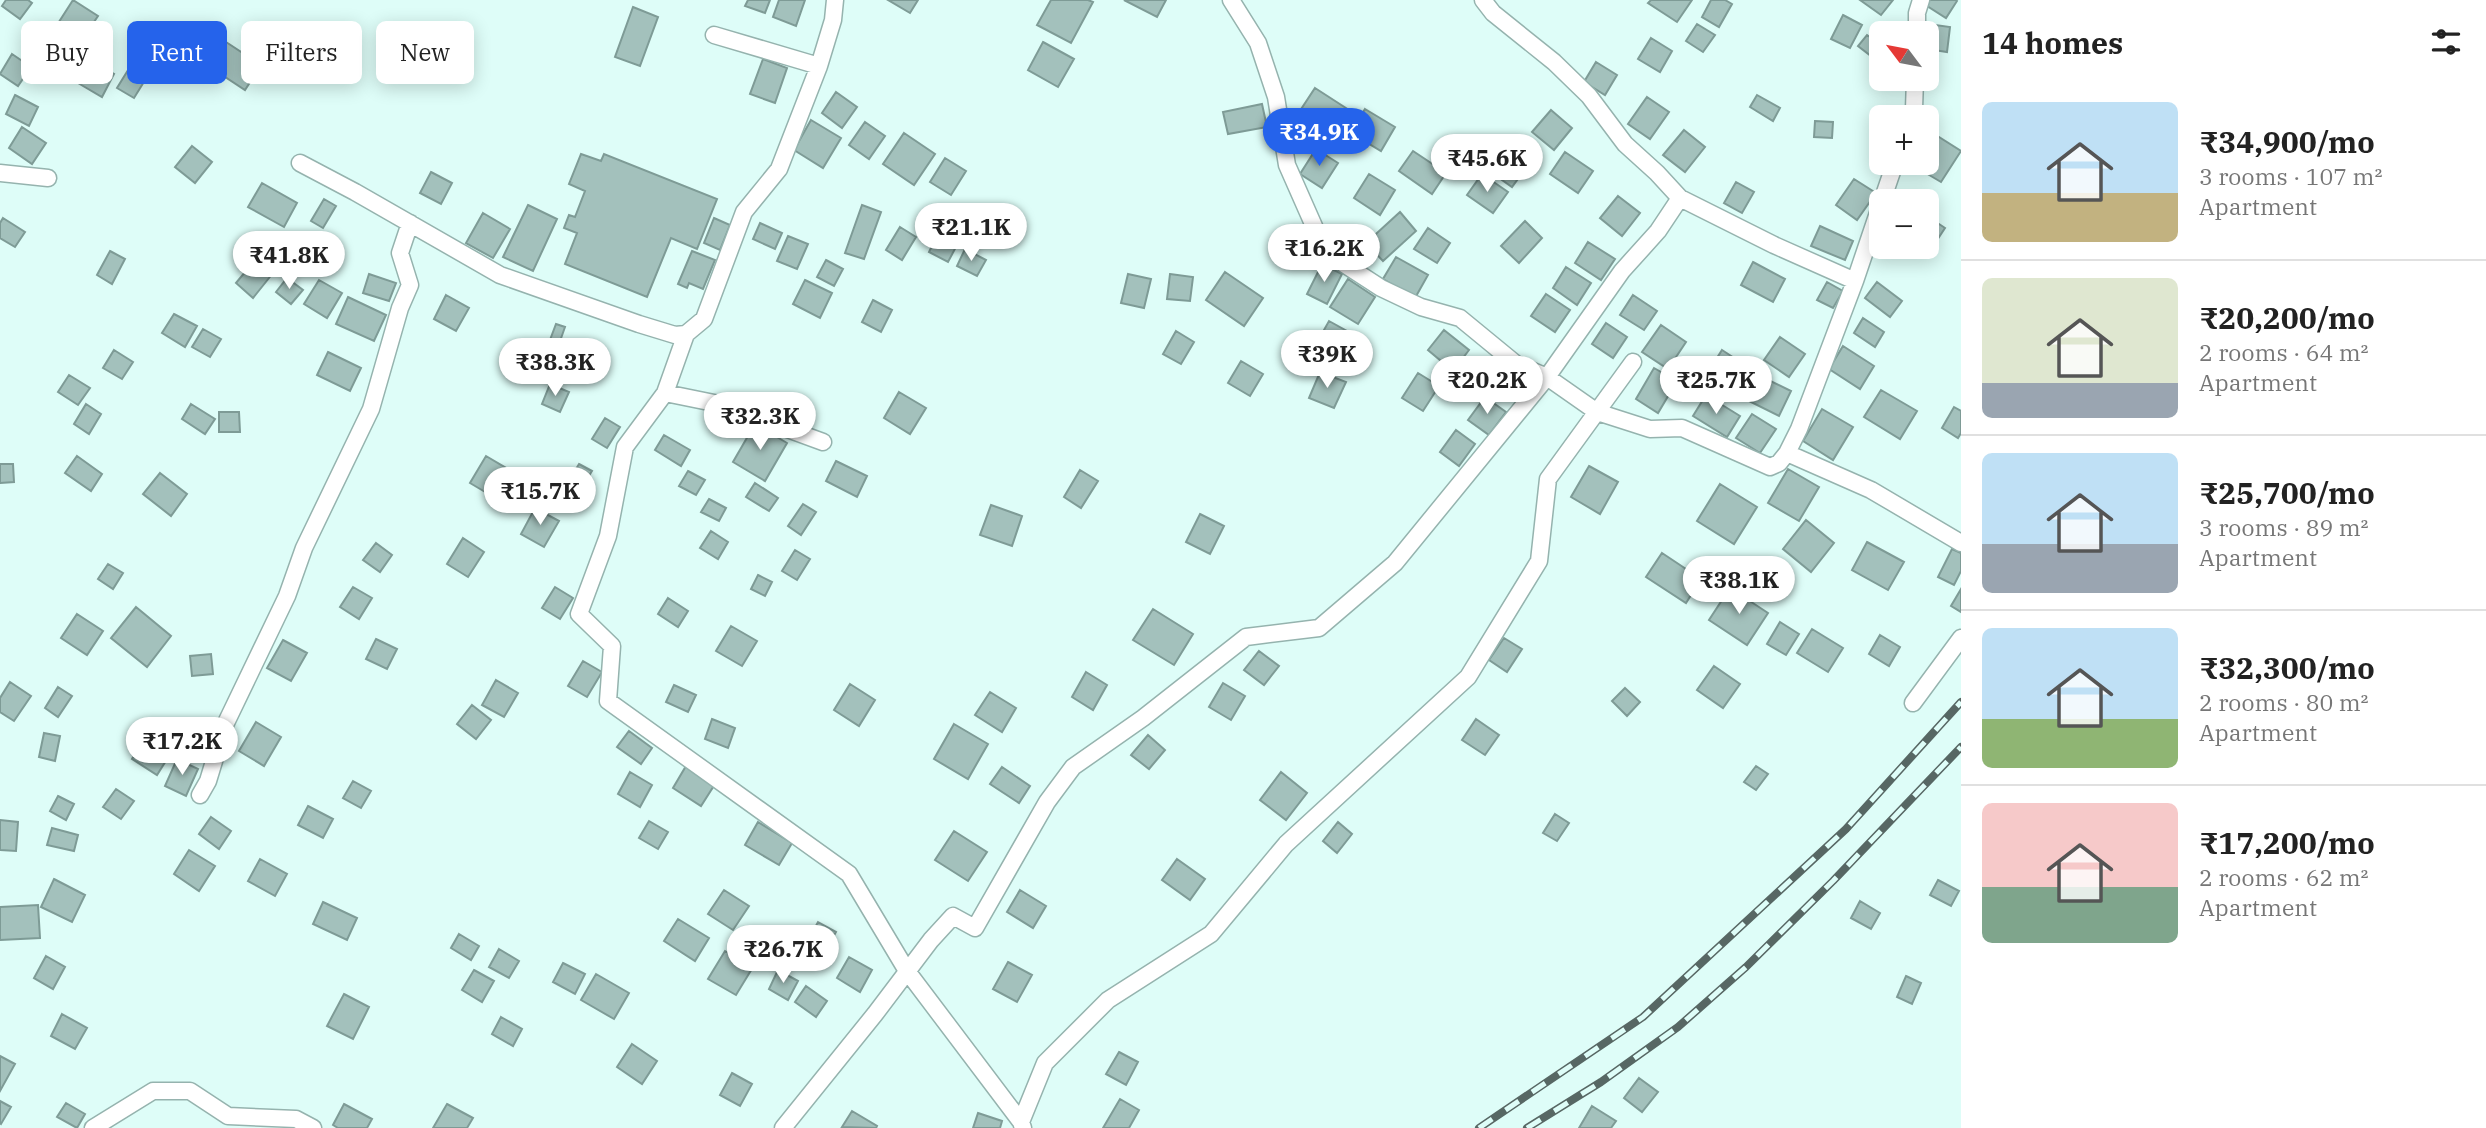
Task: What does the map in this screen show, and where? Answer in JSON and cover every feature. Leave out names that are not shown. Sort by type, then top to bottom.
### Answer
[{"type":"street","points":[[835,0],[819,66],[779,169],[744,212],[704,319],[686,334],[665,393],[625,447],[608,536],[579,614],[612,646],[608,701],[849,874],[908,971],[1022,1125]]},
{"type":"street","points":[[1231,0],[1258,43],[1276,97],[1287,165],[1321,242],[1345,264],[1381,288],[1421,307],[1460,318],[1516,364],[1547,377],[1597,412],[1650,429],[1682,428],[1770,467],[1779,463],[1799,429],[1869,241]]},
{"type":"street","points":[[1483,0],[1493,13],[1553,62],[1589,96],[1625,144],[1680,198],[1773,245],[1855,281]]},
{"type":"street","points":[[1917,21],[1921,0]]},
{"type":"street","points":[[714,35],[819,66]]},
{"type":"street","points":[[300,163],[500,275],[639,324],[675,335],[686,334]]},
{"type":"street","points":[[0,173],[48,178]]},
{"type":"street","points":[[783,1128],[953,916],[975,928],[1047,802],[1073,767],[1143,718],[1246,637],[1319,628],[1395,564],[1547,377],[1622,271],[1658,231],[1680,198]]},
{"type":"street","points":[[200,795],[208,781],[225,725],[266,642],[287,596],[304,548],[371,408],[400,308],[410,285],[400,253],[410,223]]},
{"type":"street","points":[[1022,1125],[1045,1063],[1108,1000],[1211,934],[1286,844],[1468,677],[1539,561],[1548,479],[1633,362]]},
{"type":"street","points":[[665,393],[719,404],[823,442]]},
{"type":"street","points":[[1787,453],[1871,490],[1961,543]]},
{"type":"street","points":[[1913,703],[1961,638]]},
{"type":"street","points":[[93,1128],[153,1091],[190,1091],[228,1116],[296,1119],[313,1128]]},
{"type":"building","points":[[6,0],[28,0],[32,3],[20,19],[2,6]]},
{"type":"building","points":[[73,0],[98,16],[95,21],[60,21]]},
{"type":"building","points":[[748,0],[770,0],[765,13],[745,6]]},
{"type":"building","points":[[779,0],[805,0],[796,26],[773,17]]},
{"type":"building","points":[[888,0],[918,0],[910,13]]},
{"type":"building","points":[[1051,0],[1093,2],[1071,43],[1037,25]]},
{"type":"building","points":[[1124,0],[1166,0],[1157,17]]},
{"type":"building","points":[[1651,0],[1692,0],[1677,22],[1648,3]]},
{"type":"building","points":[[1711,0],[1725,0],[1732,4],[1719,27],[1702,17]]},
{"type":"building","points":[[1860,0],[1893,0],[1881,15]]},
{"type":"building","points":[[1927,0],[1957,1],[1946,18],[1924,4]]},
{"type":"building","points":[[633,7],[658,17],[640,66],[615,57]]},
{"type":"building","points":[[1843,15],[1862,25],[1850,48],[1831,39]]},
{"type":"building","points":[[1697,24],[1715,35],[1703,52],[1686,41]]},
{"type":"building","points":[[1939,26],[1950,27],[1947,52],[1939,51]]},
{"type":"building","points":[[1867,35],[1869,36],[1869,54],[1858,46]]},
{"type":"building","points":[[1651,38],[1672,51],[1660,72],[1638,59]]},
{"type":"building","points":[[1043,42],[1074,59],[1058,87],[1028,70]]},
{"type":"building","points":[[227,43],[241,52],[241,84],[249,84],[245,90],[227,78]]},
{"type":"building","points":[[12,54],[21,60],[21,82],[18,86],[0,74]]},
{"type":"building","points":[[763,59],[787,68],[775,103],[750,94]]},
{"type":"building","points":[[1596,62],[1617,75],[1605,95],[1584,82]]},
{"type":"building","points":[[127,72],[127,84],[143,84],[134,98],[117,88]]},
{"type":"building","points":[[80,84],[109,84],[102,97]]},
{"type":"building","points":[[1315,88],[1349,110],[1326,145],[1292,123]]},
{"type":"building","points":[[836,92],[857,107],[842,128],[822,113]]},
{"type":"building","points":[[15,95],[38,107],[29,126],[6,114]]},
{"type":"building","points":[[1757,95],[1780,108],[1773,121],[1750,107]]},
{"type":"building","points":[[1647,97],[1669,112],[1650,139],[1628,124]]},
{"type":"building","points":[[1262,104],[1267,127],[1228,134],[1223,112]]},
{"type":"building","points":[[1365,109],[1395,127],[1381,151],[1351,133]]},
{"type":"building","points":[[1551,110],[1572,128],[1554,150],[1532,132]]},
{"type":"building","points":[[811,120],[841,138],[823,168],[794,150]]},
{"type":"building","points":[[1815,121],[1833,122],[1832,138],[1814,137]]},
{"type":"building","points":[[865,122],[885,136],[869,159],[849,145]]},
{"type":"building","points":[[22,127],[46,143],[32,164],[9,148]]},
{"type":"building","points":[[1684,130],[1705,147],[1685,172],[1663,155]]},
{"type":"building","points":[[904,133],[935,154],[914,185],[883,164]]},
{"type":"building","points":[[1939,137],[1961,151],[1941,182],[1929,175],[1939,175]]},
{"type":"building","points":[[192,146],[212,162],[195,183],[175,167]]},
{"type":"building","points":[[1504,148],[1528,165],[1512,187],[1488,170]]},
{"type":"building","points":[[1316,149],[1338,163],[1322,188],[1300,174]]},
{"type":"building","points":[[1413,151],[1446,173],[1432,194],[1399,171]]},
{"type":"building","points":[[1565,152],[1593,171],[1578,193],[1550,174]]},
{"type":"building","points":[[581,154],[601,161],[604,154],[717,199],[697,249],[671,238],[647,297],[565,264],[577,233],[564,228],[569,215],[575,217],[585,191],[569,184]]},
{"type":"building","points":[[945,158],[966,171],[951,195],[930,182]]},
{"type":"building","points":[[431,172],[452,183],[441,204],[420,193]]},
{"type":"building","points":[[1369,174],[1395,190],[1380,215],[1354,198]]},
{"type":"building","points":[[1482,174],[1508,192],[1493,213],[1467,195]]},
{"type":"building","points":[[1854,179],[1870,189],[1869,203],[1857,220],[1836,205]]},
{"type":"building","points":[[1736,182],[1754,192],[1742,213],[1724,203]]},
{"type":"building","points":[[262,183],[297,203],[284,227],[248,207]]},
{"type":"building","points":[[1618,196],[1640,213],[1622,236],[1600,218]]},
{"type":"building","points":[[324,199],[336,206],[323,228],[311,221]]},
{"type":"building","points":[[528,205],[557,219],[533,271],[503,257]]},
{"type":"building","points":[[862,205],[881,212],[864,259],[845,253]]},
{"type":"building","points":[[1400,212],[1416,231],[1383,261],[1366,243]]},
{"type":"building","points":[[483,213],[510,229],[493,258],[466,243]]},
{"type":"building","points":[[3,218],[25,232],[15,247],[0,238],[0,223]]},
{"type":"building","points":[[714,218],[730,225],[720,250],[704,243]]},
{"type":"building","points":[[1525,221],[1542,238],[1519,263],[1501,246]]},
{"type":"building","points":[[760,223],[782,233],[775,249],[753,239]]},
{"type":"building","points":[[1939,224],[1945,228],[1939,237]]},
{"type":"building","points":[[1820,226],[1853,241],[1845,260],[1811,246]]},
{"type":"building","points":[[900,227],[916,237],[902,260],[886,250]]},
{"type":"building","points":[[1428,228],[1450,243],[1437,263],[1414,249]]},
{"type":"building","points":[[937,235],[957,245],[948,262],[929,252]]},
{"type":"building","points":[[788,236],[808,244],[797,269],[777,261]]},
{"type":"building","points":[[1588,242],[1615,259],[1601,280],[1575,263]]},
{"type":"building","points":[[965,249],[986,260],[977,276],[957,266]]},
{"type":"building","points":[[110,251],[125,259],[112,284],[97,275]]},
{"type":"building","points":[[692,251],[715,260],[703,289],[689,283],[687,288],[678,284]]},
{"type":"building","points":[[1396,257],[1428,275],[1415,298],[1383,279]]},
{"type":"building","points":[[256,259],[273,273],[253,298],[236,283]]},
{"type":"building","points":[[826,260],[843,269],[834,286],[817,277]]},
{"type":"building","points":[[1753,262],[1785,279],[1773,302],[1741,285]]},
{"type":"building","points":[[1322,264],[1342,274],[1327,304],[1307,294]]},
{"type":"building","points":[[1566,267],[1591,283],[1577,305],[1553,288]]},
{"type":"building","points":[[1225,272],[1263,298],[1244,326],[1206,300]]},
{"type":"building","points":[[369,274],[396,283],[389,301],[363,293]]},
{"type":"building","points":[[1128,274],[1151,279],[1144,308],[1121,303]]},
{"type":"building","points":[[1170,274],[1193,277],[1190,301],[1167,299]]},
{"type":"building","points":[[287,278],[303,290],[291,304],[276,292]]},
{"type":"building","points":[[1348,279],[1375,297],[1358,324],[1330,307]]},
{"type":"building","points":[[319,280],[342,293],[327,318],[304,304]]},
{"type":"building","points":[[805,280],[832,293],[820,318],[793,304]]},
{"type":"building","points":[[1827,282],[1843,291],[1833,308],[1817,300]]},
{"type":"building","points":[[1877,282],[1902,301],[1890,317],[1865,298]]},
{"type":"building","points":[[1546,294],[1570,310],[1555,332],[1531,316]]},
{"type":"building","points":[[446,295],[469,308],[456,331],[434,319]]},
{"type":"building","points":[[1633,295],[1657,311],[1644,330],[1620,315]]},
{"type":"building","points":[[348,297],[386,315],[374,341],[336,324]]},
{"type":"building","points":[[873,300],[892,310],[881,332],[862,322]]},
{"type":"building","points":[[174,314],[197,326],[185,347],[162,333]]},
{"type":"building","points":[[1863,318],[1884,332],[1875,347],[1854,333]]},
{"type":"building","points":[[1329,321],[1363,340],[1349,365],[1315,346]]},
{"type":"building","points":[[1606,323],[1627,337],[1613,358],[1592,344]]},
{"type":"building","points":[[556,324],[565,327],[559,344],[550,340]]},
{"type":"building","points":[[1661,325],[1686,342],[1668,369],[1642,352]]},
{"type":"building","points":[[203,329],[221,339],[210,357],[192,347]]},
{"type":"building","points":[[1444,330],[1469,350],[1453,371],[1428,350]]},
{"type":"building","points":[[1176,331],[1194,342],[1181,364],[1163,354]]},
{"type":"building","points":[[1780,337],[1805,354],[1789,377],[1764,360]]},
{"type":"building","points":[[1843,346],[1874,366],[1860,389],[1829,369]]},
{"type":"building","points":[[114,350],[133,362],[122,379],[103,368]]},
{"type":"building","points":[[1722,350],[1751,369],[1735,396],[1705,377]]},
{"type":"building","points":[[328,352],[361,368],[350,391],[317,375]]},
{"type":"building","points":[[1241,361],[1263,374],[1250,396],[1228,383]]},
{"type":"building","points":[[1654,368],[1677,381],[1658,413],[1636,399]]},
{"type":"building","points":[[1320,372],[1346,382],[1334,408],[1309,398]]},
{"type":"building","points":[[1418,373],[1439,386],[1423,411],[1402,398]]},
{"type":"building","points":[[69,375],[90,388],[78,405],[58,392]]},
{"type":"building","points":[[1760,376],[1791,391],[1779,416],[1747,400]]},
{"type":"building","points":[[550,384],[569,392],[560,412],[542,404]]},
{"type":"building","points":[[1881,390],[1917,411],[1900,439],[1864,417]]},
{"type":"building","points":[[899,392],[926,408],[910,434],[884,418]]},
{"type":"building","points":[[1706,395],[1740,416],[1727,437],[1693,416]]},
{"type":"building","points":[[1485,397],[1506,412],[1489,435],[1468,420]]},
{"type":"building","points":[[86,404],[101,414],[89,434],[74,424]]},
{"type":"building","points":[[191,404],[215,419],[205,434],[182,419]]},
{"type":"building","points":[[1954,407],[1961,411],[1961,433],[1958,438],[1942,428]]},
{"type":"building","points":[[1822,409],[1853,427],[1833,460],[1803,441]]},
{"type":"building","points":[[219,412],[239,412],[240,432],[219,432]]},
{"type":"building","points":[[1752,414],[1776,429],[1760,453],[1736,438]]},
{"type":"building","points":[[605,418],[620,427],[607,448],[592,439]]},
{"type":"building","points":[[755,424],[787,443],[765,481],[733,462]]},
{"type":"building","points":[[1456,430],[1475,444],[1459,466],[1440,452]]},
{"type":"building","points":[[664,435],[690,450],[681,466],[655,450]]},
{"type":"building","points":[[77,456],[102,474],[91,491],[65,473]]},
{"type":"building","points":[[486,456],[518,475],[502,502],[470,483]]},
{"type":"building","points":[[836,461],[867,476],[857,497],[826,481]]},
{"type":"building","points":[[0,464],[13,464],[14,482],[0,483]]},
{"type":"building","points":[[579,464],[592,471],[581,489],[568,482]]},
{"type":"building","points":[[1589,466],[1618,482],[1600,514],[1571,497]]},
{"type":"building","points":[[1788,469],[1819,487],[1799,521],[1768,503]]},
{"type":"building","points":[[1080,470],[1098,481],[1081,508],[1064,497]]},
{"type":"building","points":[[688,471],[705,480],[696,495],[679,486]]},
{"type":"building","points":[[160,473],[187,494],[171,516],[143,494]]},
{"type":"building","points":[[755,483],[778,498],[769,511],[746,497]]},
{"type":"building","points":[[1720,484],[1757,507],[1734,544],[1697,521]]},
{"type":"building","points":[[709,499],[726,508],[719,521],[701,512]]},
{"type":"building","points":[[803,504],[816,512],[801,535],[788,526]]},
{"type":"building","points":[[991,505],[1022,516],[1012,546],[980,535]]},
{"type":"building","points":[[535,508],[559,521],[544,547],[521,534]]},
{"type":"building","points":[[1200,514],[1224,526],[1210,554],[1186,542]]},
{"type":"building","points":[[1806,520],[1834,543],[1811,572],[1783,549]]},
{"type":"building","points":[[711,531],[728,542],[718,559],[700,548]]},
{"type":"building","points":[[463,538],[484,552],[468,577],[447,564]]},
{"type":"building","points":[[1867,542],[1904,562],[1888,590],[1852,570]]},
{"type":"building","points":[[376,543],[392,555],[380,572],[363,560]]},
{"type":"building","points":[[1952,549],[1961,553],[1961,571],[1954,585],[1938,577]]},
{"type":"building","points":[[795,550],[810,559],[797,580],[782,571]]},
{"type":"building","points":[[1662,553],[1701,579],[1686,603],[1646,577]]},
{"type":"building","points":[[108,564],[123,573],[113,589],[98,579]]},
{"type":"building","points":[[758,575],[772,582],[765,596],[751,589]]},
{"type":"building","points":[[353,587],[372,598],[359,619],[340,607]]},
{"type":"building","points":[[555,587],[573,598],[560,619],[542,608]]},
{"type":"building","points":[[1730,588],[1768,613],[1747,645],[1709,620]]},
{"type":"building","points":[[1961,589],[1961,612],[1951,606]]},
{"type":"building","points":[[668,598],[688,611],[678,627],[658,614]]},
{"type":"building","points":[[136,607],[171,636],[147,667],[111,638]]},
{"type":"building","points":[[1153,609],[1193,634],[1174,665],[1133,640]]},
{"type":"building","points":[[77,614],[103,631],[87,655],[61,638]]},
{"type":"building","points":[[1780,622],[1799,634],[1786,655],[1767,644]]},
{"type":"building","points":[[731,626],[757,641],[742,666],[716,651]]},
{"type":"building","points":[[1812,629],[1843,648],[1828,672],[1797,653]]},
{"type":"building","points":[[1880,635],[1900,647],[1889,666],[1869,654]]},
{"type":"building","points":[[1504,638],[1522,649],[1507,672],[1489,660]]},
{"type":"building","points":[[376,639],[397,649],[387,669],[366,659]]},
{"type":"building","points":[[283,640],[307,653],[291,681],[267,668]]},
{"type":"building","points":[[1259,651],[1279,666],[1264,685],[1244,670]]},
{"type":"building","points":[[211,654],[213,674],[192,676],[190,656]]},
{"type":"building","points":[[583,661],[602,672],[587,697],[568,686]]},
{"type":"building","points":[[1714,666],[1740,684],[1723,708],[1697,690]]},
{"type":"building","points":[[1086,672],[1107,685],[1093,710],[1072,697]]},
{"type":"building","points":[[496,680],[518,693],[504,717],[482,705]]},
{"type":"building","points":[[10,682],[31,696],[14,721],[0,712],[0,698]]},
{"type":"building","points":[[1223,683],[1245,696],[1231,720],[1209,707]]},
{"type":"building","points":[[850,684],[875,700],[859,726],[834,710]]},
{"type":"building","points":[[674,685],[696,695],[688,712],[666,702]]},
{"type":"building","points":[[58,687],[72,696],[58,717],[45,708]]},
{"type":"building","points":[[1625,688],[1640,702],[1627,716],[1612,701]]},
{"type":"building","points":[[990,692],[1016,708],[1002,732],[975,715]]},
{"type":"building","points":[[472,705],[491,720],[476,739],[457,724]]},
{"type":"building","points":[[712,719],[735,728],[728,748],[705,739]]},
{"type":"building","points":[[1476,719],[1499,735],[1485,755],[1462,740]]},
{"type":"building","points":[[256,722],[281,737],[264,766],[239,751]]},
{"type":"building","points":[[954,724],[988,744],[968,779],[934,759]]},
{"type":"building","points":[[629,731],[652,748],[641,764],[617,747]]},
{"type":"building","points":[[44,733],[60,736],[55,761],[39,757]]},
{"type":"building","points":[[1148,735],[1165,750],[1149,769],[1131,755]]},
{"type":"building","points":[[144,740],[169,756],[157,775],[132,759]]},
{"type":"building","points":[[177,759],[198,769],[186,796],[165,786]]},
{"type":"building","points":[[686,766],[715,784],[701,806],[673,788]]},
{"type":"building","points":[[1756,766],[1768,774],[1756,790],[1744,782]]},
{"type":"building","points":[[1002,767],[1030,786],[1019,803],[990,784]]},
{"type":"building","points":[[630,772],[652,785],[640,807],[618,794]]},
{"type":"building","points":[[1281,772],[1307,793],[1286,820],[1260,800]]},
{"type":"building","points":[[353,781],[371,791],[361,808],[343,798]]},
{"type":"building","points":[[116,789],[134,801],[121,819],[103,807]]},
{"type":"building","points":[[58,796],[74,804],[66,820],[50,811]]},
{"type":"building","points":[[308,806],[333,819],[323,838],[298,825]]},
{"type":"building","points":[[1555,814],[1569,823],[1557,841],[1543,833]]},
{"type":"building","points":[[211,817],[231,831],[219,849],[199,834]]},
{"type":"building","points":[[0,820],[18,822],[16,851],[0,850]]},
{"type":"building","points":[[649,821],[668,832],[658,849],[639,838]]},
{"type":"building","points":[[758,822],[792,843],[779,865],[745,845]]},
{"type":"building","points":[[1338,822],[1352,834],[1337,853],[1323,841]]},
{"type":"building","points":[[52,828],[78,835],[74,851],[47,845]]},
{"type":"building","points":[[954,831],[987,852],[968,881],[935,860]]},
{"type":"building","points":[[189,850],[215,866],[199,891],[174,874]]},
{"type":"building","points":[[260,859],[287,874],[275,896],[248,881]]},
{"type":"building","points":[[1177,859],[1205,879],[1190,900],[1162,880]]},
{"type":"building","points":[[54,879],[85,895],[72,922],[41,907]]},
{"type":"building","points":[[1938,880],[1959,891],[1951,906],[1930,895]]},
{"type":"building","points":[[724,890],[749,906],[733,930],[708,914]]},
{"type":"building","points":[[1020,890],[1046,906],[1033,928],[1007,912]]},
{"type":"building","points":[[1860,901],[1880,913],[1871,929],[1851,918]]},
{"type":"building","points":[[323,902],[357,918],[347,940],[313,924]]},
{"type":"building","points":[[38,905],[40,938],[0,940],[0,907]]},
{"type":"building","points":[[678,919],[709,938],[695,961],[664,941]]},
{"type":"building","points":[[818,922],[836,932],[820,961],[802,951]]},
{"type":"building","points":[[459,934],[479,946],[471,960],[451,948]]},
{"type":"building","points":[[499,949],[519,961],[509,978],[489,967]]},
{"type":"building","points":[[725,951],[753,967],[736,995],[708,979]]},
{"type":"building","points":[[46,956],[65,967],[53,989],[34,978]]},
{"type":"building","points":[[849,957],[872,970],[860,992],[837,978]]},
{"type":"building","points":[[1008,962],[1032,975],[1017,1002],[993,989]]},
{"type":"building","points":[[563,963],[585,974],[575,994],[553,982]]},
{"type":"building","points":[[474,970],[494,981],[482,1002],[462,990]]},
{"type":"building","points":[[778,970],[798,981],[788,1000],[769,989]]},
{"type":"building","points":[[596,974],[629,993],[614,1019],[581,1000]]},
{"type":"building","points":[[1906,976],[1921,983],[1912,1004],[1897,997]]},
{"type":"building","points":[[806,986],[827,1001],[816,1017],[795,1002]]},
{"type":"building","points":[[344,994],[369,1007],[353,1039],[327,1026]]},
{"type":"building","points":[[62,1014],[87,1028],[75,1049],[51,1036]]},
{"type":"building","points":[[501,1017],[522,1029],[513,1046],[492,1034]]},
{"type":"building","points":[[632,1044],[657,1061],[642,1084],[617,1067]]},
{"type":"building","points":[[1119,1052],[1138,1062],[1126,1085],[1106,1074]]},
{"type":"building","points":[[0,1056],[15,1064],[0,1091]]},
{"type":"building","points":[[732,1073],[752,1084],[740,1106],[720,1095]]},
{"type":"building","points":[[1639,1078],[1658,1092],[1642,1112],[1624,1098]]},
{"type":"building","points":[[1120,1099],[1139,1110],[1129,1128],[1103,1128]]},
{"type":"building","points":[[0,1101],[11,1107],[1,1124],[0,1123]]},
{"type":"building","points":[[66,1103],[85,1114],[77,1128],[57,1117]]},
{"type":"building","points":[[344,1104],[372,1119],[367,1128],[338,1128],[333,1125]]},
{"type":"building","points":[[447,1104],[473,1118],[467,1128],[433,1128]]},
{"type":"building","points":[[1592,1106],[1616,1121],[1611,1128],[1579,1128]]},
{"type":"building","points":[[852,1111],[877,1126],[876,1128],[842,1127]]},
{"type":"building","points":[[978,1113],[1002,1121],[1000,1128],[973,1128]]},
{"type":"railway","points":[[1479,1128],[1643,1017],[1846,829],[1961,702]]},
{"type":"railway","points":[[1527,1128],[1601,1082],[1678,1027],[1746,967],[1833,881],[1961,747]]}]
